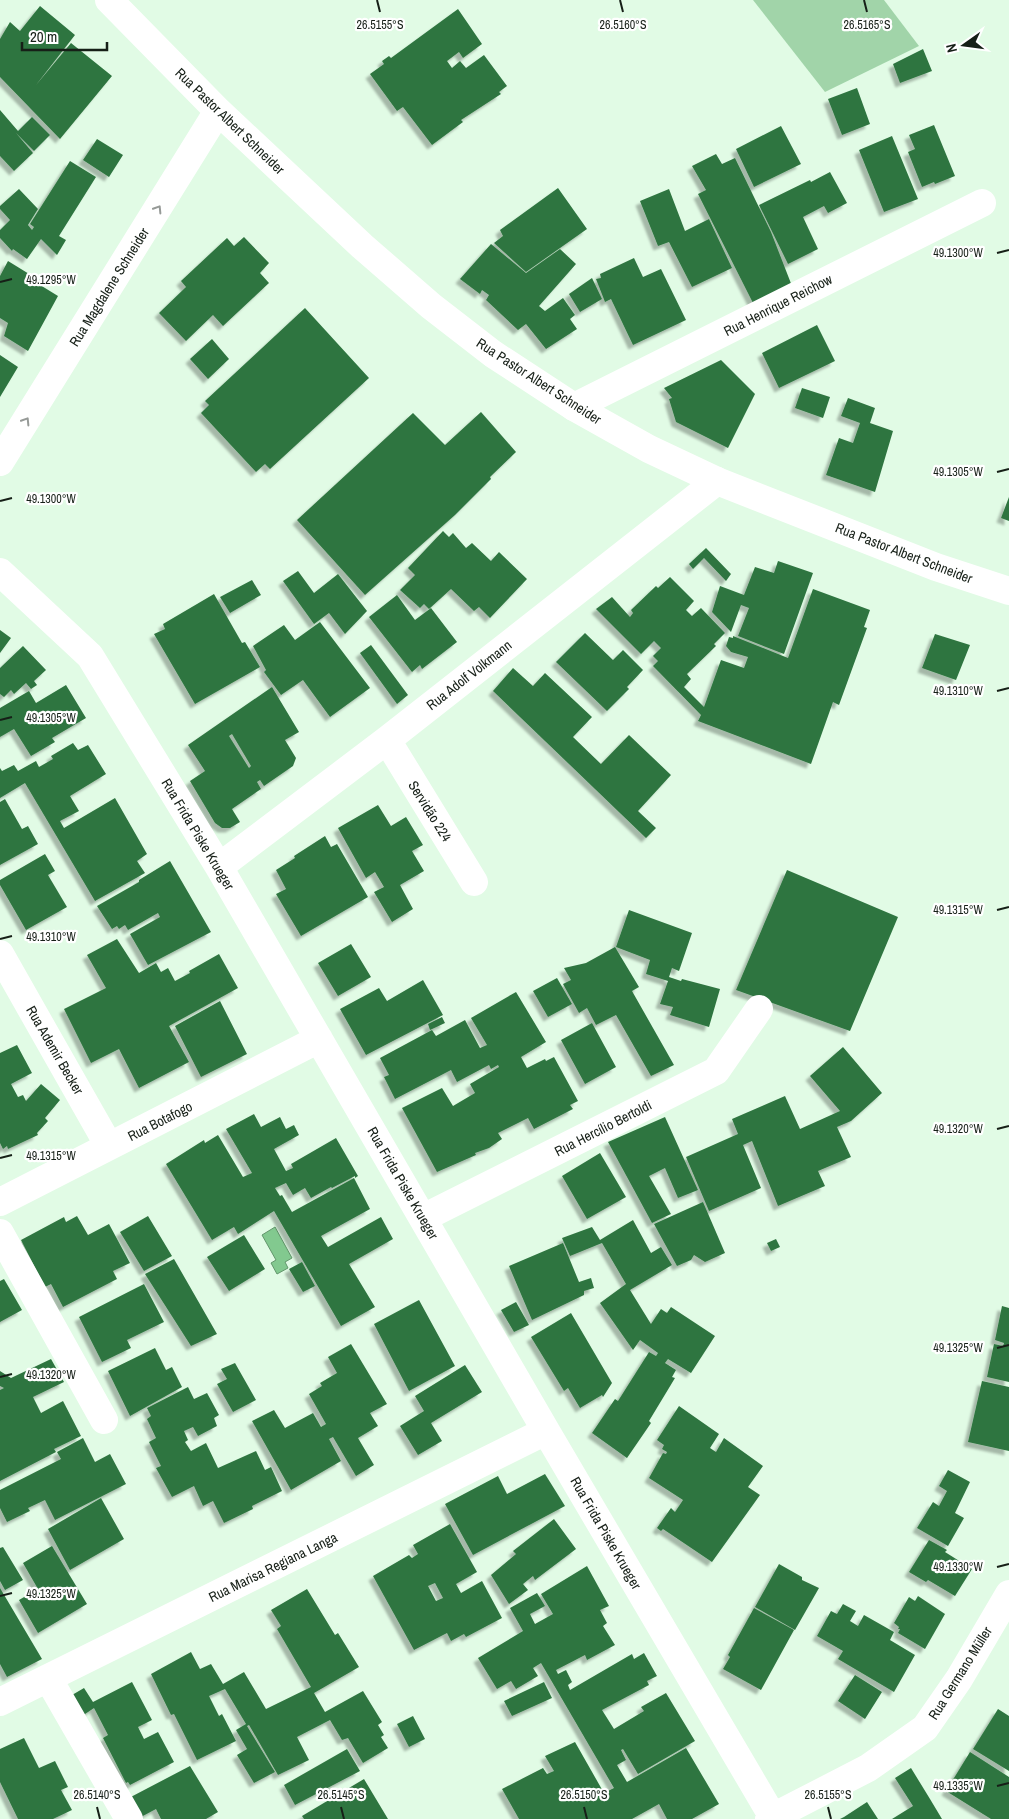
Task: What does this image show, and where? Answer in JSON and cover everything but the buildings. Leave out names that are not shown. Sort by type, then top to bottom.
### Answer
[{"type":"street","name":"Rua Pastor Albert Schneider","points":[[109,0],[218,111],[362,246],[431,306],[492,354],[574,407],[649,449],[718,481],[936,567],[1009,591]]},
{"type":"street","name":"Rua Magdalene Schneider","points":[[0,462],[218,111]]},
{"type":"street","name":"Rua Henrique Reichow","points":[[574,407],[982,203]]},
{"type":"street","name":"Rua Adolf Volkmann","points":[[219,867],[387,740],[718,481]]},
{"type":"street","name":"Rua Frida Piske Krueger","points":[[0,572],[90,656],[219,867],[772,1818]]},
{"type":"street","name":"Servidão 224","points":[[387,740],[474,882]]},
{"type":"street","name":"Rua Ademir Becker","points":[[0,954],[109,1146]]},
{"type":"street","name":"Rua Hercílio Bertoldi","points":[[423,1218],[716,1071],[759,1010]]},
{"type":"street","name":"Rua Botafogo","points":[[0,1202],[319,1039]]},
{"type":"street","points":[[0,1233],[104,1420]]},
{"type":"street","name":"Rua Marisa Regiana Langa","points":[[0,1702],[546,1431]]},
{"type":"street","name":"Rua Germano Müller","points":[[772,1818],[868,1768],[925,1728],[959,1679],[1009,1594]]},
{"type":"street","points":[[48,1678],[129,1819]]},
{"type":"shaded area","points":[[753,0],[884,0],[919,46],[825,92]]},
{"type":"shaded area","points":[[275,1227],[292,1258],[285,1262],[288,1268],[277,1274],[271,1263],[276,1260],[262,1235]]}]
